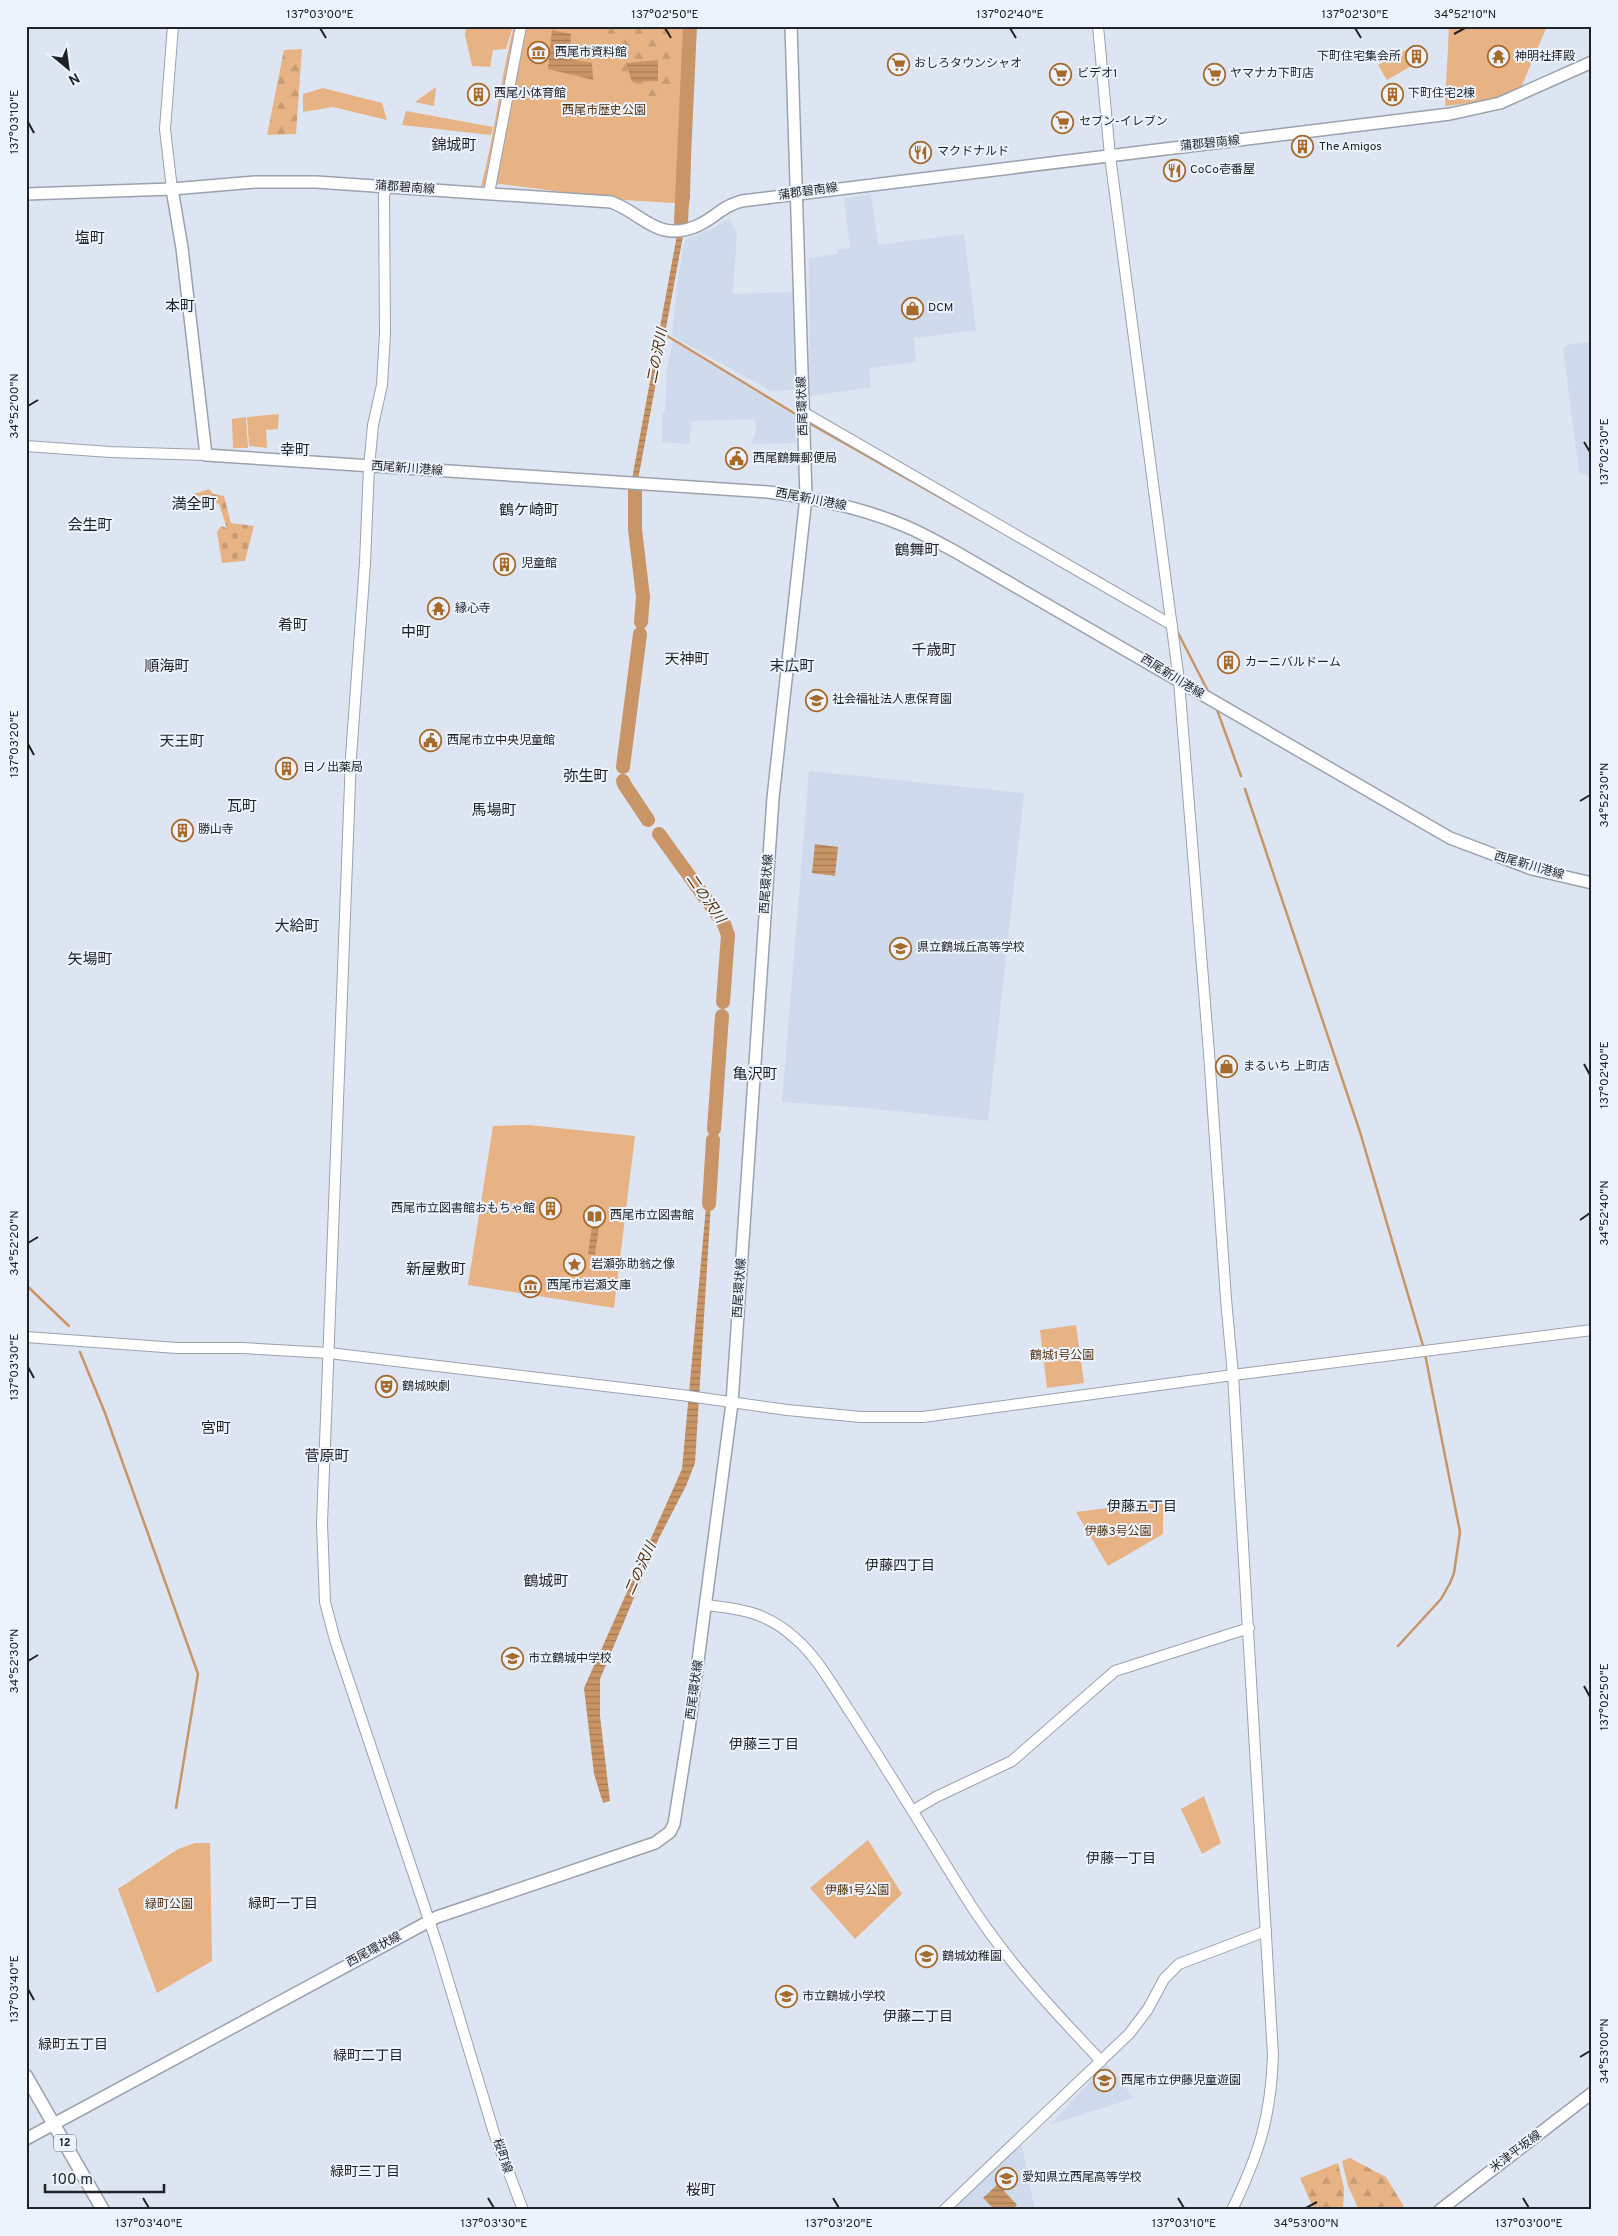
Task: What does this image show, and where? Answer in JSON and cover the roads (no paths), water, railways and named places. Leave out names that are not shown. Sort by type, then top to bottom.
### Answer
[{"type":"main road","name":"西尾環状線","points":[[26,2139],[428,1921],[655,1844],[670,1832],[676,1818],[732,1402],[773,798],[806,497],[798,193],[791,26]]},
{"type":"main road","name":"蒲郡碧南線","points":[[26,194],[172,189],[255,182],[316,182],[611,202],[624,207],[653,227],[672,230],[698,226],[729,204],[798,193],[1450,114],[1500,103],[1592,62]]},
{"type":"main road","points":[[172,189],[182,248],[206,455]]},
{"type":"main road","name":"西尾新川港線","points":[[206,455],[702,487],[806,497],[858,509],[913,530],[956,552],[1450,838],[1532,869],[1592,882]]},
{"type":"main road","name":"12","points":[[26,2076],[103,2210]]},
{"type":"main road","name":"米津平坂線","points":[[1440,2210],[1592,2093]]},
{"type":"street","points":[[172,189],[165,129],[173,26]]},
{"type":"street","points":[[489,193],[521,26]]},
{"type":"street","points":[[1098,26],[1110,156],[1179,681],[1233,1375],[1249,1628],[1273,2055],[1269,2112],[1258,2150],[1232,2210]]},
{"type":"street","name":"桜町線","points":[[387,186],[384,194],[382,385],[373,425],[369,467],[365,563],[351,757],[322,1523],[325,1602],[335,1640],[428,1921],[484,2102],[509,2178],[523,2210]]},
{"type":"street","points":[[803,412],[1172,625]]},
{"type":"street","points":[[26,446],[110,452],[206,455]]},
{"type":"street","points":[[26,1337],[177,1348],[243,1348],[329,1353],[861,1417],[922,1417],[1233,1375],[1592,1330]]},
{"type":"street","points":[[706,1605],[742,1609],[761,1614],[798,1640],[838,1694],[914,1810],[960,1890],[1003,1952],[1044,2000],[1101,2061]]},
{"type":"street","points":[[914,1810],[936,1796],[1012,1761],[1115,1671],[1249,1628]]},
{"type":"street","points":[[944,2210],[1101,2061],[1141,2020],[1164,1979],[1173,1969],[1192,1958],[1266,1931]]},
{"type":"water","name":"二の沢川","points":[[690,26],[693,26],[690,198],[638,480],[632,479],[684,197]]},
{"type":"water","points":[[552,30],[571,34],[570,59],[592,63],[593,80],[548,69]]},
{"type":"water","points":[[658,60],[658,81],[632,82],[626,63]]},
{"type":"water","points":[[815,844],[838,847],[835,876],[812,873]]},
{"type":"water","name":"二の沢川","points":[[708,1185],[712,1187],[695,1463],[686,1486],[659,1538],[600,1679],[600,1716],[610,1801],[603,1803],[594,1774],[584,1688],[682,1469]]},
{"type":"water","points":[[592,1226],[599,1227],[595,1255],[588,1254]]},
{"type":"water","points":[[998,2184],[1017,2205],[1012,2210],[995,2210],[983,2198]]},
{"type":"waterway","name":"二の沢川","points":[[681,222],[690,26]]},
{"type":"waterway","points":[[664,334],[797,415]]},
{"type":"waterway","points":[[807,422],[1028,547]]},
{"type":"waterway","name":"二の沢川","points":[[635,490],[635,529],[643,597],[641,622]]},
{"type":"waterway","points":[[1176,629],[1209,693]]},
{"type":"waterway","name":"二の沢川","points":[[623,767],[640,634]]},
{"type":"waterway","points":[[1216,707],[1241,776]]},
{"type":"waterway","name":"二の沢川","points":[[623,781],[648,820]]},
{"type":"waterway","points":[[1245,789],[1360,1132],[1424,1349]]},
{"type":"waterway","name":"二の沢川","points":[[659,834],[724,924],[728,935],[723,1002]]},
{"type":"waterway","name":"二の沢川","points":[[714,1129],[722,1016]]},
{"type":"waterway","name":"二の沢川","points":[[709,1204],[713,1140]]},
{"type":"waterway","points":[[26,1285],[69,1326]]},
{"type":"waterway","points":[[80,1352],[105,1413],[198,1674],[176,1808]]},
{"type":"waterway","points":[[1398,1646],[1441,1599],[1450,1583],[1454,1573],[1460,1532],[1425,1354]]},
{"type":"place","name":"西尾市資料館","points":[[539,53]]},
{"type":"place","name":"下町住宅集会所","points":[[1417,57]]},
{"type":"place","name":"神明社拝殿","points":[[1499,57]]},
{"type":"place","name":"おしろタウンシャオ","points":[[898,64]]},
{"type":"place","name":"ビデオ1","points":[[1061,74]]},
{"type":"place","name":"ヤマナカ下町店","points":[[1214,74]]},
{"type":"place","name":"西尾小体育館","points":[[478,94]]},
{"type":"place","name":"下町住宅2棟","points":[[1392,94]]},
{"type":"place","name":"セブン-イレブン","points":[[1063,122]]},
{"type":"place","name":"The Amigos","points":[[1303,147]]},
{"type":"place","name":"マクドナルド","points":[[921,152]]},
{"type":"place","name":"CoCo壱番屋","points":[[1174,170]]},
{"type":"place","name":"DCM","points":[[912,308]]},
{"type":"place","name":"西尾鶴舞郵便局","points":[[737,459]]},
{"type":"place","name":"児童館","points":[[505,564]]},
{"type":"place","name":"縁心寺","points":[[439,609]]},
{"type":"place","name":"カーニバルドーム","points":[[1229,663]]},
{"type":"place","name":"社会福祉法人恵保育園","points":[[816,700]]},
{"type":"place","name":"西尾市立中央児童館","points":[[431,741]]},
{"type":"place","name":"日ノ出薬局","points":[[287,768]]},
{"type":"place","name":"勝山寺","points":[[182,830]]},
{"type":"place","name":"県立鶴城丘高等学校","points":[[901,948]]},
{"type":"place","name":"まるいち 上町店","points":[[1227,1067]]},
{"type":"place","name":"西尾市立図書館おもちゃ館","points":[[551,1209]]},
{"type":"place","name":"西尾市立図書館","points":[[594,1216]]},
{"type":"place","name":"岩瀬弥助翁之像","points":[[575,1265]]},
{"type":"place","name":"西尾市岩瀬文庫","points":[[531,1286]]},
{"type":"place","name":"鶴城映劇","points":[[386,1387]]},
{"type":"place","name":"市立鶴城中学校","points":[[512,1659]]},
{"type":"place","name":"鶴城幼稚園","points":[[926,1957]]},
{"type":"place","name":"市立鶴城小学校","points":[[786,1997]]},
{"type":"place","name":"西尾市立伊藤児童遊園","points":[[1105,2081]]},
{"type":"place","name":"愛知県立西尾高等学校","points":[[1006,2178]]},
{"type":"district","name":"錦城町","points":[[454,146]]},
{"type":"district","name":"塩町","points":[[90,239]]},
{"type":"district","name":"本町","points":[[180,307]]},
{"type":"district","name":"幸町","points":[[295,451]]},
{"type":"district","name":"満全町","points":[[194,505]]},
{"type":"district","name":"鶴ケ崎町","points":[[529,511]]},
{"type":"district","name":"会生町","points":[[90,526]]},
{"type":"district","name":"鶴舞町","points":[[917,551]]},
{"type":"district","name":"肴町","points":[[293,626]]},
{"type":"district","name":"中町","points":[[416,633]]},
{"type":"district","name":"千歳町","points":[[934,651]]},
{"type":"district","name":"天神町","points":[[687,660]]},
{"type":"district","name":"順海町","points":[[167,667]]},
{"type":"district","name":"末広町","points":[[792,667]]},
{"type":"district","name":"天王町","points":[[182,742]]},
{"type":"district","name":"弥生町","points":[[586,777]]},
{"type":"district","name":"瓦町","points":[[242,807]]},
{"type":"district","name":"馬場町","points":[[494,811]]},
{"type":"district","name":"大給町","points":[[297,927]]},
{"type":"district","name":"矢場町","points":[[90,960]]},
{"type":"district","name":"亀沢町","points":[[755,1075]]},
{"type":"district","name":"新屋敷町","points":[[436,1270]]},
{"type":"district","name":"宮町","points":[[216,1429]]},
{"type":"district","name":"菅原町","points":[[327,1457]]},
{"type":"district","name":"伊藤五丁目","points":[[1142,1507]]},
{"type":"district","name":"伊藤四丁目","points":[[900,1566]]},
{"type":"district","name":"鶴城町","points":[[546,1582]]},
{"type":"district","name":"伊藤三丁目","points":[[764,1745]]},
{"type":"district","name":"伊藤一丁目","points":[[1121,1859]]},
{"type":"district","name":"緑町一丁目","points":[[283,1904]]},
{"type":"district","name":"伊藤二丁目","points":[[918,2017]]},
{"type":"district","name":"緑町五丁目","points":[[73,2045]]},
{"type":"district","name":"緑町二丁目","points":[[368,2056]]},
{"type":"district","name":"緑町三丁目","points":[[365,2172]]},
{"type":"district","name":"桜町","points":[[701,2191]]},
{"type":"park label","name":"西尾市歴史公園","points":[[604,111]]},
{"type":"park label","name":"鶴城1号公園","points":[[1062,1356]]},
{"type":"park label","name":"伊藤3号公園","points":[[1118,1532]]},
{"type":"park label","name":"伊藤1号公園","points":[[857,1891]]},
{"type":"park label","name":"緑町公園","points":[[169,1905]]}]
